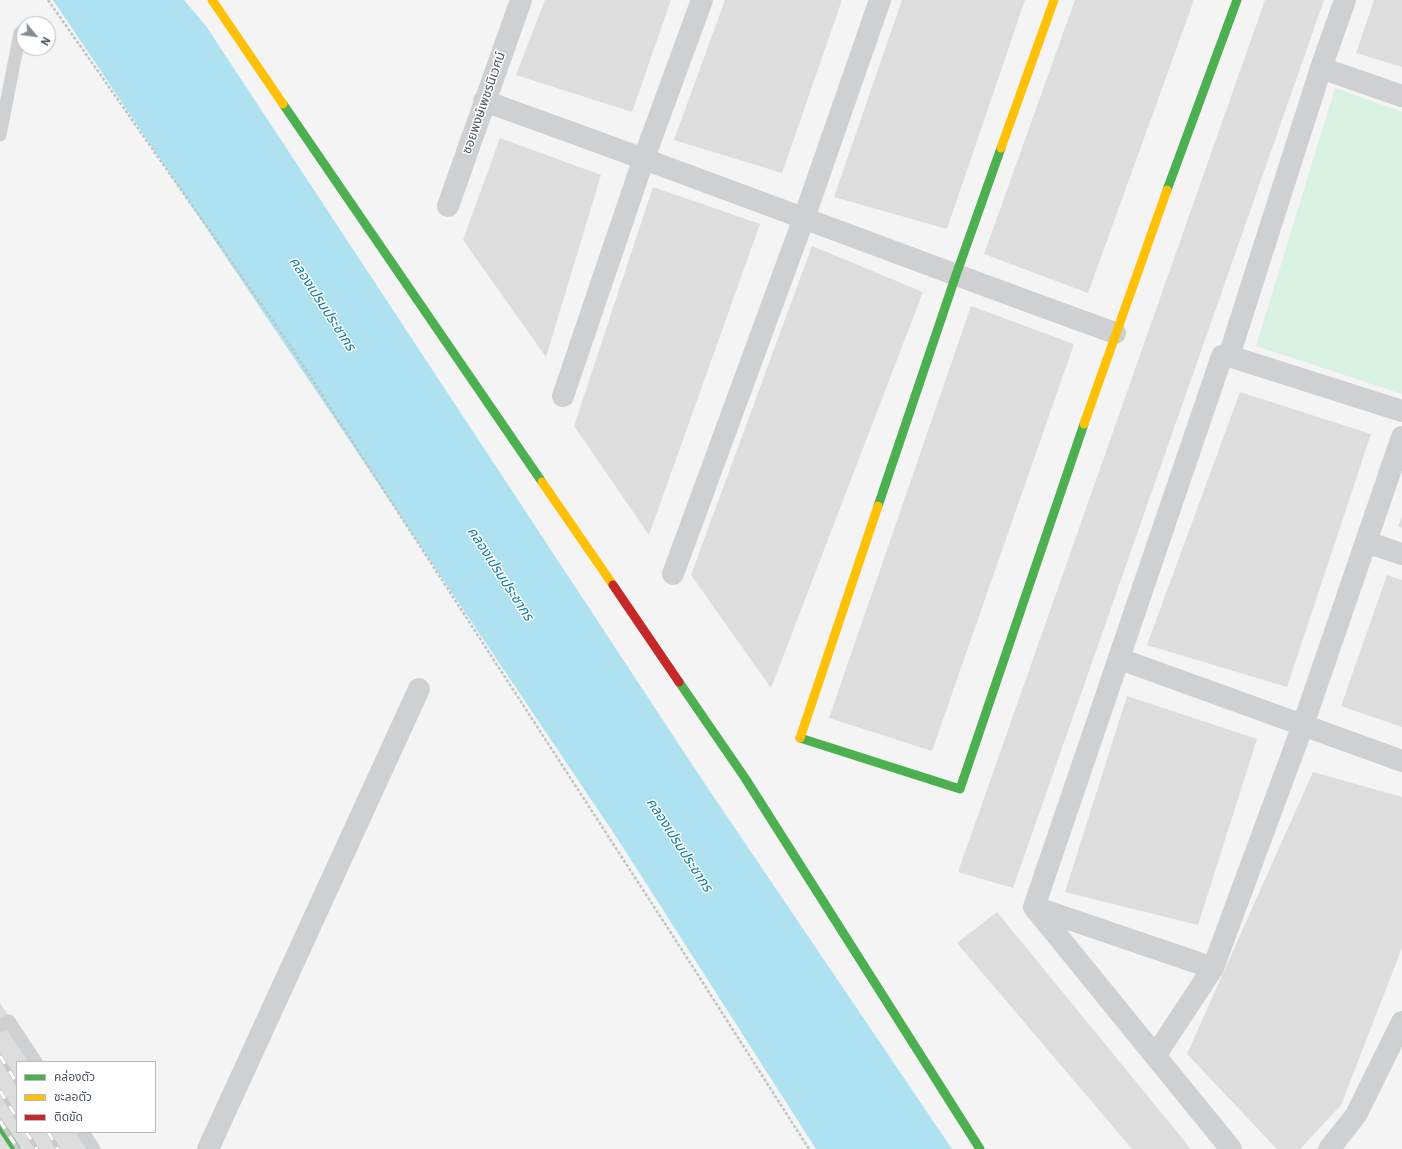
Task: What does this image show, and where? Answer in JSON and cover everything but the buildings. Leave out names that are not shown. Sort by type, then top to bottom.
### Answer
[{"type":"street","points":[[212,0],[745,778],[980,1149]]},
{"type":"street","name":"ซอยพงษ์เพชรนิเวศน์","points":[[448,206],[521,0]]},
{"type":"street","points":[[563,396],[644,158],[702,0]]},
{"type":"street","points":[[673,574],[804,218],[880,0]]},
{"type":"street","points":[[1054,0],[956,275],[800,738],[960,789],[1115,333],[1237,0]]},
{"type":"street","points":[[1229,356],[1321,68],[1345,0]]},
{"type":"street","points":[[1321,68],[1402,96]]},
{"type":"street","points":[[484,101],[644,158],[1115,333]]},
{"type":"street","points":[[1034,907],[1222,356],[1229,356],[1402,411]]},
{"type":"street","points":[[1155,1056],[1213,968],[1303,725],[1402,437]]},
{"type":"street","points":[[1366,542],[1402,554]]},
{"type":"street","points":[[1120,658],[1402,761]]},
{"type":"street","points":[[208,1149],[419,689]]},
{"type":"street","points":[[1034,907],[1213,968]]},
{"type":"street","points":[[1034,907],[1231,1149]]},
{"type":"street","points":[[1329,1149],[1356,1115],[1402,1022]]},
{"type":"street","points":[[0,1125],[16,1149]]},
{"type":"lane","points":[[0,135],[16,53]]},
{"type":"lane","points":[[0,1026],[9,1021],[35,1061]]},
{"type":"lane","points":[[84,1133],[94,1149]]},
{"type":"path","points":[[48,0],[287,341],[674,936],[809,1149]]},
{"type":"green space","points":[[1335,88],[1402,112],[1402,394],[1256,346]]},
{"type":"water","name":"คลองเปรมประชากร","points":[[53,0],[184,0],[206,26],[701,778],[952,1149],[816,1149],[617,838]]},
{"type":"railway","points":[[0,1056],[16,1081]]},
{"type":"railway","points":[[0,1091],[16,1116]]},
{"type":"railway","points":[[0,1121],[18,1149]]},
{"type":"railway","points":[[27,1133],[37,1149]]},
{"type":"railway","points":[[49,1133],[58,1149]]},
{"type":"traffic: fast","points":[[1167,190],[1237,0]]},
{"type":"traffic: fast","points":[[283,104],[542,482]]},
{"type":"traffic: fast","points":[[878,506],[956,275],[1001,148]]},
{"type":"traffic: fast","points":[[800,738],[960,789],[1084,424]]},
{"type":"traffic: fast","points":[[679,682],[745,778],[980,1149]]},
{"type":"traffic: fast","points":[[0,1125],[16,1149]]},
{"type":"traffic: slow","points":[[212,0],[283,104]]},
{"type":"traffic: slow","points":[[1001,148],[1054,0]]},
{"type":"traffic: slow","points":[[1084,424],[1167,190]]},
{"type":"traffic: slow","points":[[542,482],[613,585]]},
{"type":"traffic: slow","points":[[800,738],[878,506]]},
{"type":"traffic: jam","points":[[613,585],[679,682]]}]
